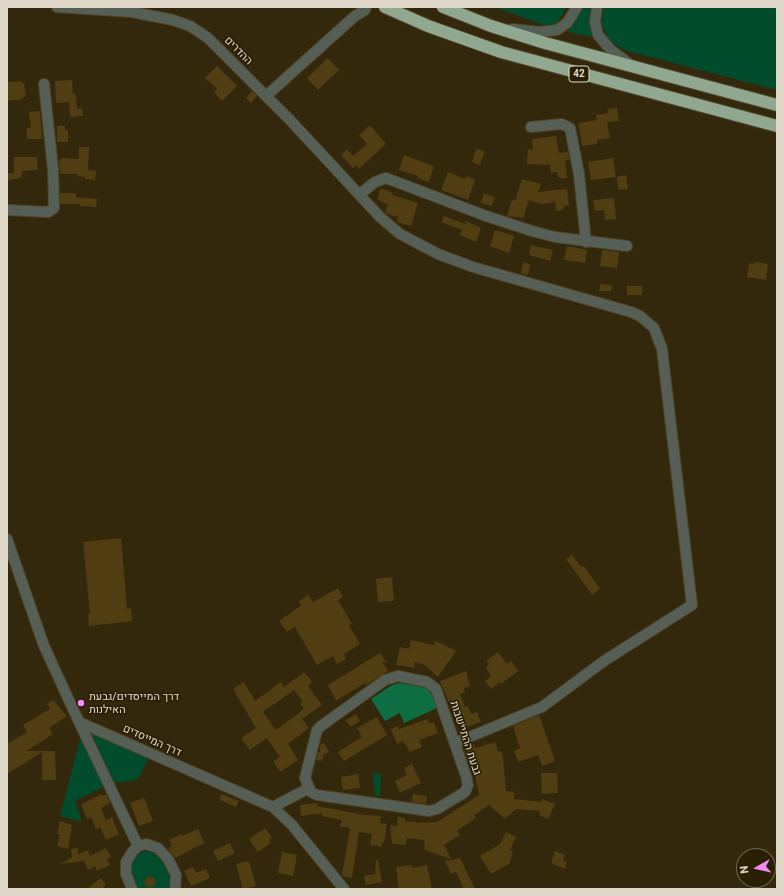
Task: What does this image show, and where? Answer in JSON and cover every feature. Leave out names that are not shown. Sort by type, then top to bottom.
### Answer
[{"type":"highway","name":"42","points":[[385,7],[428,26],[501,52],[777,126]]},
{"type":"highway","name":"42","points":[[443,7],[496,27],[545,43],[777,105]]},
{"type":"street","name":"ההדרים","points":[[57,7],[139,13],[173,20],[190,26],[208,38],[266,96],[360,194],[380,217],[400,234],[438,254],[506,278],[621,309],[640,316],[654,328],[662,349],[692,604],[604,661],[542,707],[455,743]]},
{"type":"street","points":[[266,96],[354,16],[365,10],[366,7]]},
{"type":"street","points":[[496,27],[540,32],[551,31],[567,23],[577,7]]},
{"type":"street","points":[[597,7],[595,22],[598,34],[611,50],[634,67]]},
{"type":"street","points":[[7,210],[48,212],[54,208],[53,169],[44,84]]},
{"type":"street","points":[[531,127],[562,124],[570,128],[579,174],[586,242]]},
{"type":"street","points":[[360,194],[375,182],[386,178],[505,222],[555,237],[626,246]]},
{"type":"street","points":[[7,539],[44,646],[138,846]]},
{"type":"street","name":"גבעת ההתיישבות","points":[[403,676],[432,684],[436,689],[468,785],[465,792],[461,796],[438,808],[422,811],[317,795],[311,792],[309,788],[304,778],[317,730],[346,708],[391,678],[403,676]]},
{"type":"street","name":"דרך המייסדים","points":[[79,722],[273,807],[292,825],[344,889]]},
{"type":"street","points":[[273,807],[309,788]]},
{"type":"street","points":[[132,889],[126,874],[126,862],[138,846],[146,844],[158,848],[168,859],[176,875],[175,889]]},
{"type":"green space","points":[[495,7],[566,7],[563,14],[552,28]]},
{"type":"green space","points":[[582,7],[592,7],[590,22],[593,37],[568,32]]},
{"type":"green space","points":[[604,7],[777,7],[777,90],[624,50],[610,41],[601,24]]},
{"type":"green space","points":[[400,683],[426,688],[433,695],[437,708],[404,723],[400,713],[385,721],[371,699],[392,685]]},
{"type":"green space","points":[[90,731],[149,757],[137,780],[114,783]]},
{"type":"green space","points":[[81,736],[103,787],[75,801],[82,822],[60,816]]},
{"type":"green space","points":[[373,772],[381,774],[380,796],[375,796]]},
{"type":"green space","points":[[144,851],[156,854],[163,863],[169,875],[170,884],[168,889],[137,888],[132,875],[131,862],[134,857]]},
{"type":"building","points":[[328,58],[339,70],[318,90],[307,78]]},
{"type":"building","points":[[217,66],[237,86],[222,101],[214,92],[217,89],[205,78]]},
{"type":"building","points":[[72,80],[73,94],[76,94],[77,109],[82,108],[83,116],[70,117],[69,102],[56,103],[55,81]]},
{"type":"building","points":[[21,81],[24,83],[26,97],[23,97],[23,99],[7,101],[7,82]]},
{"type":"building","points":[[252,91],[257,96],[251,103],[246,98]]},
{"type":"building","points":[[617,108],[619,121],[607,122],[610,138],[597,140],[597,144],[582,146],[578,123],[597,120],[596,115],[608,113],[607,109]]},
{"type":"building","points":[[40,111],[42,139],[27,139],[26,128],[31,128],[29,112]]},
{"type":"building","points":[[370,125],[386,144],[359,169],[356,165],[353,168],[341,155],[347,149],[353,156],[367,144],[359,135]]},
{"type":"building","points":[[57,126],[65,126],[65,130],[68,131],[68,142],[57,142]]},
{"type":"building","points":[[556,136],[559,153],[568,152],[570,160],[565,160],[567,178],[558,177],[557,172],[551,173],[550,165],[527,164],[528,149],[533,150],[532,139]]},
{"type":"building","points":[[79,147],[89,147],[88,170],[96,171],[95,180],[85,179],[85,177],[78,176],[78,174],[60,174],[59,161],[61,158],[79,159]]},
{"type":"building","points":[[476,149],[485,151],[480,165],[472,162]]},
{"type":"building","points":[[404,155],[434,166],[429,182],[417,178],[418,176],[399,170]]},
{"type":"building","points":[[14,157],[37,157],[38,170],[22,171],[21,178],[8,180],[8,173],[14,173]]},
{"type":"building","points":[[613,158],[616,177],[591,180],[588,162]]},
{"type":"building","points":[[448,172],[465,179],[466,176],[475,180],[468,200],[441,190]]},
{"type":"building","points":[[626,175],[628,189],[618,190],[617,177]]},
{"type":"building","points":[[522,179],[541,184],[538,192],[567,189],[569,206],[565,205],[563,210],[556,211],[555,202],[542,204],[529,200],[523,218],[507,216],[512,200],[515,201]]},
{"type":"building","points":[[381,188],[393,193],[392,195],[418,203],[411,226],[397,222],[398,217],[385,213],[388,205],[377,199]]},
{"type":"building","points":[[60,193],[76,193],[76,197],[97,199],[96,207],[80,206],[80,204],[60,204]]},
{"type":"building","points":[[484,193],[495,197],[492,206],[481,203]]},
{"type":"building","points":[[614,198],[616,219],[605,220],[604,210],[595,211],[593,200]]},
{"type":"building","points":[[444,216],[465,224],[466,221],[481,228],[476,242],[460,235],[462,230],[441,222]]},
{"type":"building","points":[[495,230],[514,236],[509,253],[490,246]]},
{"type":"building","points":[[531,245],[553,250],[550,261],[529,255]]},
{"type":"building","points":[[567,246],[587,250],[585,263],[564,260]]},
{"type":"building","points":[[602,250],[619,252],[617,268],[600,266]]},
{"type":"building","points":[[523,262],[530,264],[528,275],[521,273]]},
{"type":"building","points":[[755,262],[768,264],[766,280],[747,277],[749,263],[755,264]]},
{"type":"building","points":[[600,284],[612,285],[611,291],[599,291]]},
{"type":"building","points":[[627,286],[642,286],[642,295],[627,295]]},
{"type":"building","points":[[121,538],[127,609],[131,608],[132,621],[89,626],[88,614],[90,614],[83,542]]},
{"type":"building","points":[[572,555],[581,567],[584,566],[600,589],[592,595],[566,559]]},
{"type":"building","points":[[392,577],[394,601],[378,602],[376,579]]},
{"type":"building","points":[[338,588],[343,597],[338,600],[352,624],[349,625],[360,644],[344,654],[346,659],[337,664],[333,656],[317,665],[295,627],[287,632],[279,621],[301,605],[299,601],[308,595],[313,602]]},
{"type":"building","points":[[411,640],[433,645],[436,641],[456,651],[438,677],[423,664],[415,662],[414,668],[396,665],[400,647],[409,649]]},
{"type":"building","points":[[498,652],[507,664],[511,661],[518,671],[501,684],[500,682],[491,689],[485,681],[491,676],[486,668],[489,665],[486,661]]},
{"type":"building","points":[[380,653],[387,663],[382,662],[388,671],[336,701],[328,685]]},
{"type":"building","points":[[466,671],[470,686],[464,688],[465,692],[460,694],[465,707],[468,706],[471,714],[477,712],[481,722],[464,728],[459,715],[455,717],[440,681]]},
{"type":"building","points":[[304,672],[312,682],[308,686],[322,705],[302,719],[309,728],[288,744],[298,760],[280,772],[273,761],[280,757],[267,738],[250,750],[241,738],[256,728],[233,689],[244,682],[255,701],[281,682],[284,687]],"holes":[[[294,690],[303,702],[300,704],[304,709],[276,730],[263,712]]]},
{"type":"building","points":[[53,700],[67,716],[49,728],[53,734],[26,751],[55,751],[56,780],[42,780],[42,752],[7,774],[7,744],[27,732],[23,725],[50,709],[47,704]]},
{"type":"building","points":[[356,714],[360,721],[350,727],[346,720]]},
{"type":"building","points":[[539,715],[555,761],[542,766],[538,755],[518,762],[514,751],[520,748],[513,726]]},
{"type":"building","points":[[377,717],[387,735],[344,761],[338,752],[362,737],[357,728]]},
{"type":"building","points":[[428,719],[429,723],[434,722],[438,733],[419,740],[422,747],[410,752],[403,741],[397,744],[391,729],[398,726],[399,729]]},
{"type":"building","points":[[495,742],[498,752],[501,751],[503,757],[506,791],[514,792],[514,799],[542,802],[542,799],[555,804],[548,819],[539,815],[540,811],[516,809],[505,819],[489,805],[474,815],[476,818],[457,831],[460,835],[444,845],[451,859],[425,850],[424,840],[407,838],[406,845],[392,844],[390,825],[397,826],[398,817],[405,818],[405,821],[416,823],[437,822],[479,795],[475,775],[479,774],[475,760],[468,762],[463,748],[474,744],[475,748]]},
{"type":"building","points":[[324,743],[329,752],[323,755],[323,761],[316,760],[318,752],[320,752],[320,745]]},
{"type":"building","points":[[412,764],[421,783],[400,793],[395,781],[407,775],[404,768]]},
{"type":"building","points":[[541,773],[557,773],[558,793],[542,794]]},
{"type":"building","points":[[358,774],[360,788],[343,790],[341,777]]},
{"type":"building","points":[[102,794],[103,796],[106,794],[110,803],[101,808],[106,820],[112,817],[119,834],[106,840],[100,827],[96,829],[91,817],[87,819],[81,804]]},
{"type":"building","points":[[221,794],[239,801],[236,807],[220,800]]},
{"type":"building","points":[[413,794],[427,796],[426,804],[412,802]]},
{"type":"building","points":[[144,798],[153,821],[139,826],[130,803]]},
{"type":"building","points":[[317,803],[317,806],[365,815],[381,816],[380,823],[387,824],[382,847],[370,845],[372,834],[359,832],[352,878],[342,876],[350,828],[340,826],[342,820],[322,816],[322,813],[301,816],[300,805]]},
{"type":"building","points":[[60,821],[72,825],[68,849],[57,846],[60,834],[57,834]]},
{"type":"building","points":[[265,828],[272,838],[269,840],[271,843],[258,852],[249,839]]},
{"type":"building","points":[[198,829],[204,843],[175,858],[168,848],[172,846],[169,840],[181,834],[182,836]]},
{"type":"building","points":[[506,832],[516,837],[510,850],[513,852],[509,864],[491,874],[480,856],[500,844]]},
{"type":"building","points":[[230,843],[235,853],[218,861],[213,851]]},
{"type":"building","points":[[78,848],[78,854],[87,850],[90,856],[106,848],[111,857],[107,859],[110,865],[97,871],[95,866],[88,870],[84,861],[60,864],[72,857],[71,849]]},
{"type":"building","points":[[555,851],[565,855],[563,860],[567,862],[565,869],[551,863]]},
{"type":"building","points":[[282,852],[297,855],[293,876],[278,873]]},
{"type":"building","points":[[460,858],[475,889],[464,889],[456,872],[451,874],[445,861]]},
{"type":"building","points":[[376,860],[378,860],[382,882],[366,885],[364,876],[375,874]]},
{"type":"building","points":[[249,861],[256,886],[243,889],[236,864]]},
{"type":"building","points":[[412,865],[412,868],[427,865],[432,889],[399,889],[396,867]]},
{"type":"building","points":[[193,867],[196,873],[206,869],[210,878],[191,886],[184,871]]},
{"type":"building","points":[[148,877],[152,877],[154,878],[154,886],[148,887],[145,884],[145,880]]},
{"type":"building","points":[[101,878],[106,885],[102,889],[87,889]]},
{"type":"place","name":"דרך המייסדים/גבעת האילנות","points":[[81,703]]}]
